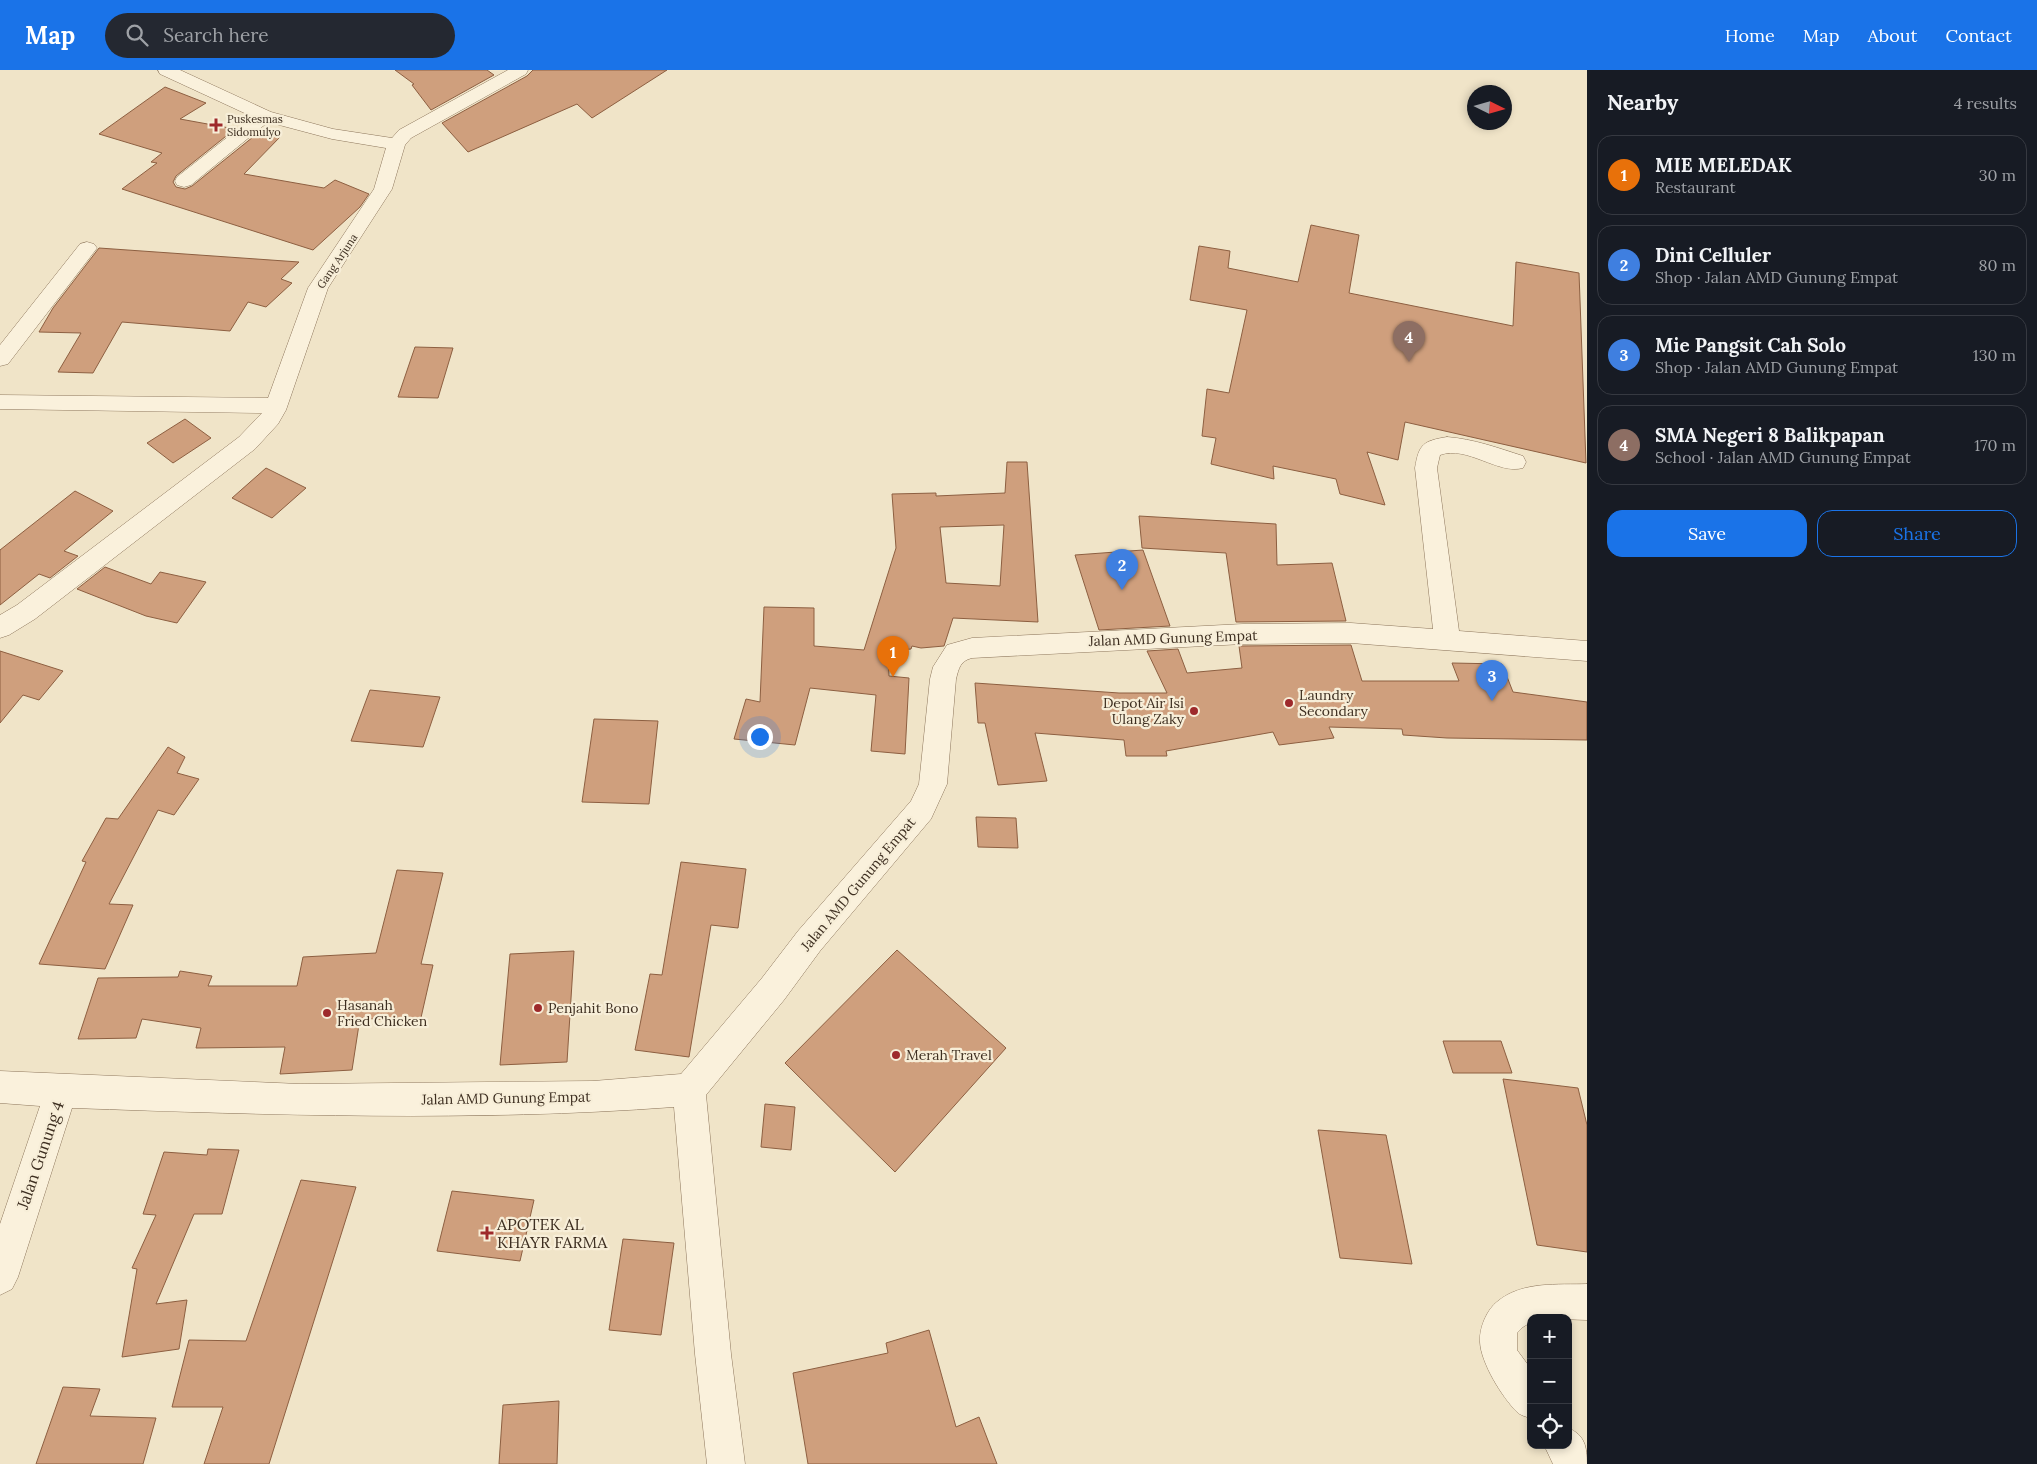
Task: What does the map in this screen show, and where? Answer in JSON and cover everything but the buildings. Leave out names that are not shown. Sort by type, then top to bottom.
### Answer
[{"type":"street","points":[[166,70],[264,116],[332,134],[396,144],[405,134],[520,70]]},
{"type":"street","points":[[184,181],[264,116]]},
{"type":"street","name":"Gang Arjuna","points":[[0,628],[26,612],[247,443],[270,419],[275,410],[318,288],[382,189],[396,144]]},
{"type":"street","points":[[0,359],[87,248]]},
{"type":"street","points":[[0,402],[264,404],[275,410]]},
{"type":"street","points":[[1447,640],[1426,468],[1428,451],[1444,444],[1455,445],[1515,462]]},
{"type":"street","name":"Jalan AMD Gunung Empat","points":[[62,1091],[310,1100],[593,1097],[689,1090],[773,989],[809,942],[921,810],[933,784],[943,679],[950,659],[956,652],[972,648],[1242,634],[1351,633],[1587,651]]},
{"type":"street","name":"Jalan Gunung 4","points":[[0,1087],[62,1091],[0,1277]]},
{"type":"street","points":[[689,1090],[713,1354],[726,1464]]},
{"type":"street","points":[[1527,1394],[1503,1359],[1498,1345],[1497,1335],[1502,1323],[1512,1311],[1526,1305],[1587,1302]]},
{"type":"street","points":[[1565,1449],[1576,1464]]},
{"type":"place","name":"Puskesmas Sidomulyo","points":[[216,125]]},
{"type":"place","name":"SMA Negeri 8 Balikpapan","points":[[1409,362]]},
{"type":"place","name":"Dini Celluler","points":[[1122,590]]},
{"type":"place","name":"MIE MELEDAK","points":[[893,677]]},
{"type":"place","name":"Mie Pangsit Cah Solo","points":[[1492,701]]},
{"type":"place","name":"Laundry Secondary","points":[[1289,703]]},
{"type":"place","name":"Depot Air Isi Ulang Zaky","points":[[1194,711]]},
{"type":"place","name":"Penjahit Bono","points":[[538,1008]]},
{"type":"place","name":"Hasanah Fried Chicken","points":[[327,1013]]},
{"type":"place","name":"Merah Travel","points":[[896,1055]]},
{"type":"place","name":"APOTEK AL KHAYR FARMA","points":[[487,1233]]}]
